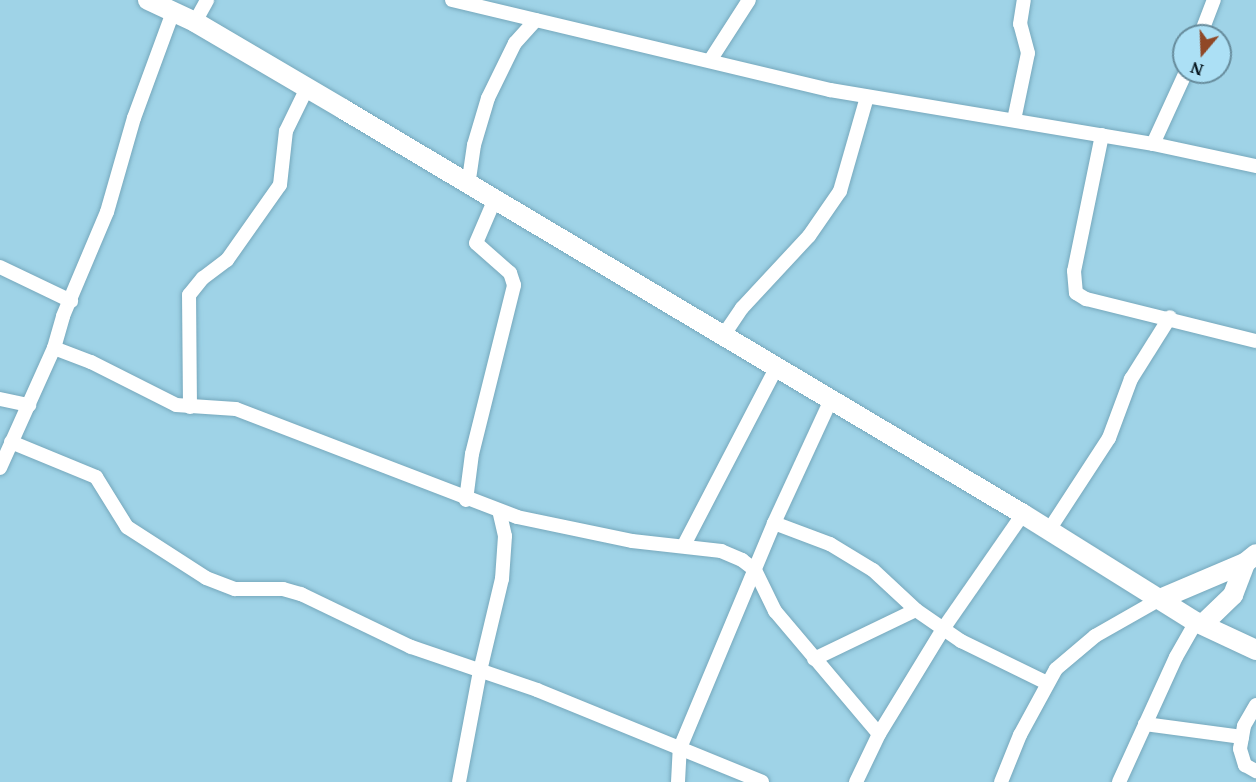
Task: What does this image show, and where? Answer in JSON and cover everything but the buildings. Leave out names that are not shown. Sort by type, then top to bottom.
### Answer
[{"type":"main road","points":[[148,0],[195,22],[307,88],[830,402],[1023,514],[1200,623],[1256,650]]},
{"type":"main road","points":[[1160,599],[1251,558]]},
{"type":"main road","points":[[1200,623],[1233,595],[1251,558]]},
{"type":"street","points":[[195,22],[207,0]]},
{"type":"street","points":[[452,0],[867,97],[1153,144],[1256,166]]},
{"type":"street","points":[[711,59],[749,0]]},
{"type":"street","points":[[1014,120],[1028,53],[1020,24],[1024,0]]},
{"type":"street","points":[[1205,24],[1214,0]]},
{"type":"street","points":[[0,468],[54,348],[70,301],[107,212],[134,118],[173,12]]},
{"type":"street","points":[[468,186],[474,145],[488,98],[515,44],[536,20]]},
{"type":"street","points":[[1153,144],[1180,84]]},
{"type":"street","points":[[190,407],[189,295],[198,282],[227,260],[280,185],[286,131],[307,88]]},
{"type":"street","points":[[723,336],[742,308],[809,236],[840,191],[867,97]]},
{"type":"street","points":[[1102,135],[1074,271],[1076,293],[1086,299],[1170,317],[1256,341]]},
{"type":"street","points":[[466,500],[472,454],[514,285],[510,273],[476,243],[494,201]]},
{"type":"street","points":[[0,267],[70,301]]},
{"type":"street","points":[[1049,530],[1109,438],[1131,379],[1170,317]]},
{"type":"street","points":[[54,348],[91,362],[176,405],[236,409],[276,422],[466,500],[499,511],[600,535],[720,551],[755,570],[775,611],[879,734]]},
{"type":"street","points":[[684,545],[776,368]]},
{"type":"street","points":[[0,399],[29,405]]},
{"type":"street","points":[[678,782],[680,748],[774,523],[830,402]]},
{"type":"street","points":[[12,442],[96,477],[128,526],[206,578],[235,589],[283,589],[301,594],[411,647],[480,671],[762,782]]},
{"type":"street","points":[[459,782],[480,671],[502,579],[505,536],[499,511]]},
{"type":"street","points":[[856,782],[879,734],[943,628],[1023,514]]},
{"type":"street","points":[[774,523],[830,543],[873,570],[916,610],[970,646],[1047,683]]},
{"type":"street","points":[[1001,782],[1047,683],[1069,656],[1095,636],[1160,599]]},
{"type":"street","points":[[814,659],[916,610]]},
{"type":"street","points":[[1119,782],[1145,724],[1200,623]]},
{"type":"street","points":[[1256,705],[1242,737],[1242,760],[1256,771]]},
{"type":"street","points":[[1145,724],[1242,737]]}]
